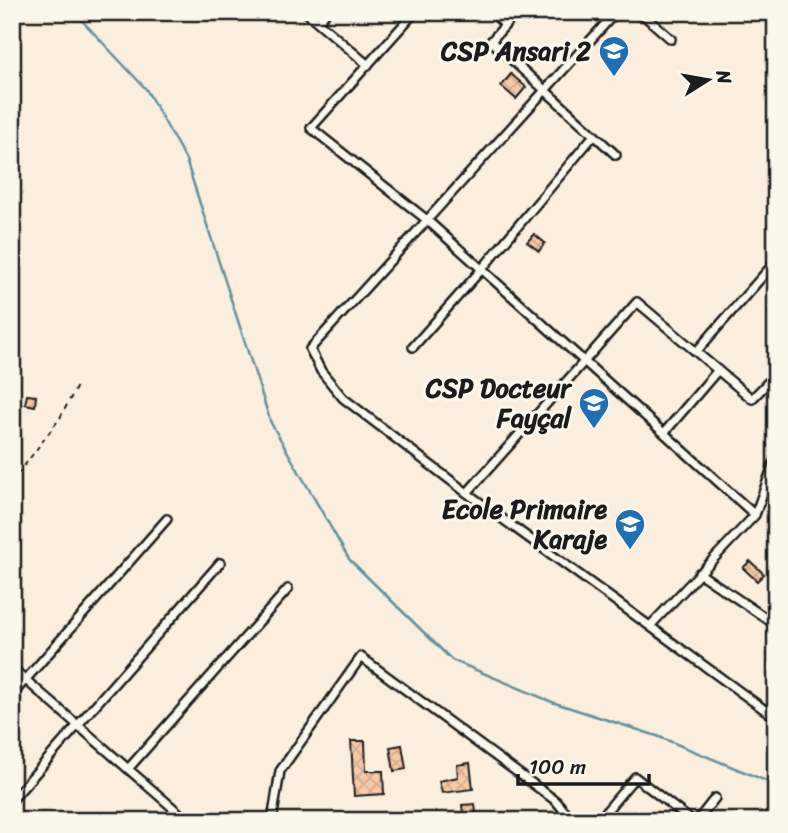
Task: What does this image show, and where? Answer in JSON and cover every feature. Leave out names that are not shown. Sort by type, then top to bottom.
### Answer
[{"type":"street","points":[[306,12],[368,65]]},
{"type":"street","points":[[318,22],[326,12]]},
{"type":"street","points":[[415,12],[311,128],[428,220],[755,515]]},
{"type":"street","points":[[492,12],[505,25]]},
{"type":"street","points":[[517,12],[491,41],[616,155]]},
{"type":"street","points":[[616,12],[310,349],[321,371],[343,398],[467,493],[776,718]]},
{"type":"street","points":[[640,12],[671,39]]},
{"type":"street","points":[[413,347],[594,135]]},
{"type":"street","points":[[696,352],[776,261]]},
{"type":"street","points":[[467,493],[637,302],[752,399],[776,374]]},
{"type":"street","points":[[664,433],[718,370]]},
{"type":"street","points":[[650,626],[755,515],[776,457]]},
{"type":"street","points":[[12,695],[167,519]]},
{"type":"street","points":[[12,800],[220,563]]},
{"type":"street","points":[[699,573],[774,620]]},
{"type":"street","points":[[128,769],[288,589]]},
{"type":"street","points":[[272,821],[281,771],[361,657],[556,801],[573,821]]},
{"type":"street","points":[[12,668],[188,821]]},
{"type":"street","points":[[598,821],[635,777],[694,821],[715,798]]},
{"type":"path","points":[[12,482],[60,418],[77,386]]},
{"type":"building","points":[[511,74],[526,87],[516,99],[501,86]]},
{"type":"building","points":[[534,234],[545,243],[539,251],[527,242]]},
{"type":"building","points":[[27,395],[36,396],[35,406],[25,404]]},
{"type":"building","points":[[750,561],[764,574],[757,581],[743,568]]},
{"type":"building","points":[[351,741],[365,741],[366,771],[383,771],[384,794],[354,796]]},
{"type":"building","points":[[402,745],[406,769],[394,771],[390,747]]},
{"type":"building","points":[[470,763],[473,789],[442,793],[439,781],[458,777],[457,765]]},
{"type":"building","points":[[475,804],[477,821],[464,821],[462,805]]},
{"type":"waterway","points":[[74,12],[146,89],[186,160],[271,423],[349,559],[452,660],[552,702],[657,736],[776,785]]},
{"type":"place","name":"CSP Ansari 2","points":[[614,78]]},
{"type":"place","name":"CSP Docteur Fayçal","points":[[594,430]]},
{"type":"place","name":"Ecole Primaire Karaje","points":[[630,551]]}]
